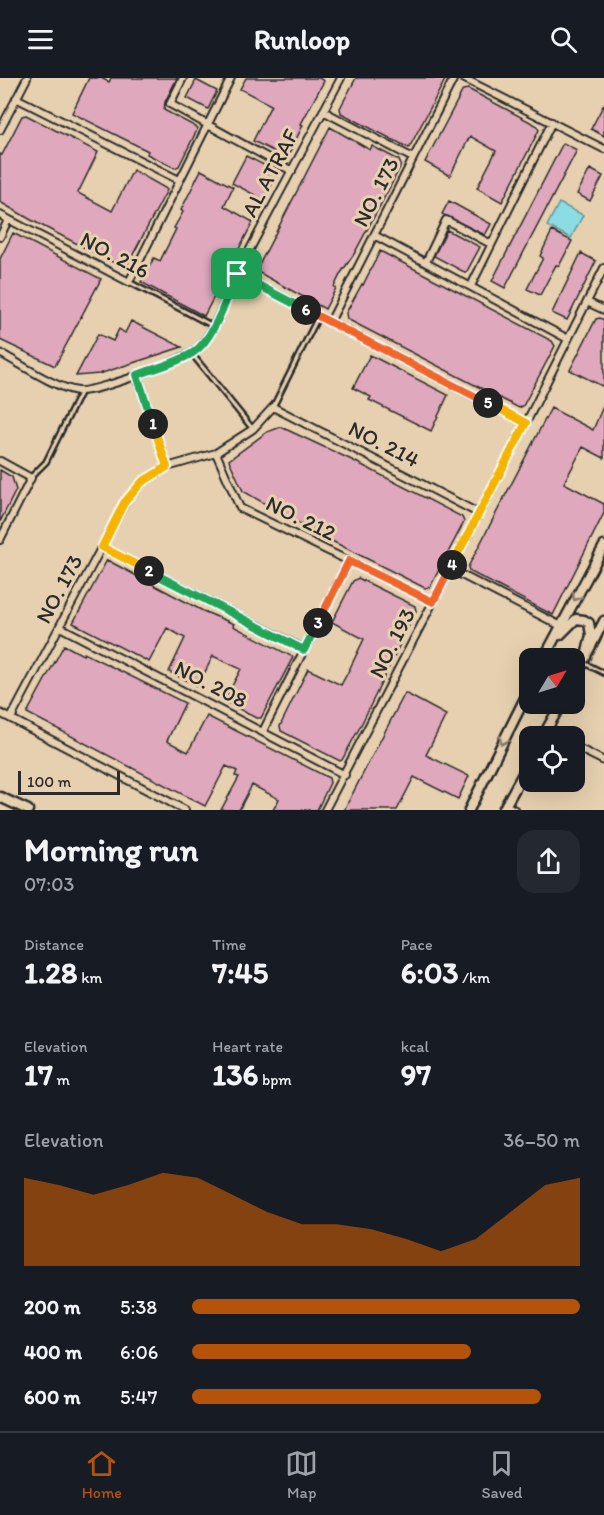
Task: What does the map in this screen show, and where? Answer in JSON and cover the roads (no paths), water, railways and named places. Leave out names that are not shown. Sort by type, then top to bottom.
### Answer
[{"type":"main road","points":[[550,648],[604,546]]},
{"type":"main road","points":[[550,648],[567,627],[580,618],[589,623],[591,630],[585,660]]},
{"type":"main road","points":[[585,660],[603,626]]},
{"type":"main road","points":[[469,810],[519,710]]},
{"type":"main road","points":[[504,808],[519,781]]},
{"type":"main road","points":[[0,797],[28,810]]},
{"type":"street","points":[[0,130],[27,78]]},
{"type":"street","points":[[183,78],[170,104],[292,171]]},
{"type":"street","points":[[129,282],[230,80],[222,78]]},
{"type":"street","name":"AL ATRAF","points":[[192,354],[200,347],[214,326],[237,274],[341,78]]},
{"type":"street","name":"NO. 173","points":[[330,322],[454,78]]},
{"type":"street","points":[[463,78],[604,149]]},
{"type":"street","points":[[16,98],[179,180]]},
{"type":"street","points":[[323,111],[413,158]]},
{"type":"street","points":[[471,286],[552,122]]},
{"type":"street","name":"NO. 216","points":[[0,215],[129,282]]},
{"type":"street","points":[[0,237],[8,220]]},
{"type":"street","points":[[426,262],[446,220],[491,244]]},
{"type":"street","points":[[374,234],[568,339]]},
{"type":"street","name":"NO. 193","points":[[325,810],[526,423],[604,267]]},
{"type":"street","points":[[237,274],[526,423]]},
{"type":"street","points":[[587,302],[604,310]]},
{"type":"street","points":[[0,353],[64,388],[80,391],[99,388],[192,354]]},
{"type":"street","points":[[137,375],[167,467]]},
{"type":"street","name":"NO. 173","points":[[11,718],[124,503],[142,482],[167,467],[216,453],[253,429],[273,407]]},
{"type":"street","name":"NO. 214","points":[[273,407],[478,513]]},
{"type":"street","name":"NO. 212","points":[[216,453],[240,508],[433,602]]},
{"type":"street","points":[[0,461],[31,478],[0,540]]},
{"type":"street","points":[[102,547],[304,650]]},
{"type":"street","points":[[263,731],[349,561]]},
{"type":"street","points":[[450,569],[561,626]]},
{"type":"street","name":"NO. 208","points":[[60,627],[345,775]]},
{"type":"street","points":[[0,713],[185,810]]},
{"type":"street","points":[[585,752],[604,761]]},
{"type":"street","points":[[504,808],[515,810]]},
{"type":"lane","name":"NO. 216","points":[[129,282],[214,326]]},
{"type":"lane","name":"NO. 173","points":[[273,407],[318,316]]},
{"type":"lane","points":[[192,354],[253,429]]},
{"type":"lane","points":[[31,478],[46,462],[80,391]]},
{"type":"lane","points":[[585,660],[604,673]]},
{"type":"water","points":[[559,203],[583,215],[571,238],[547,226]]}]
